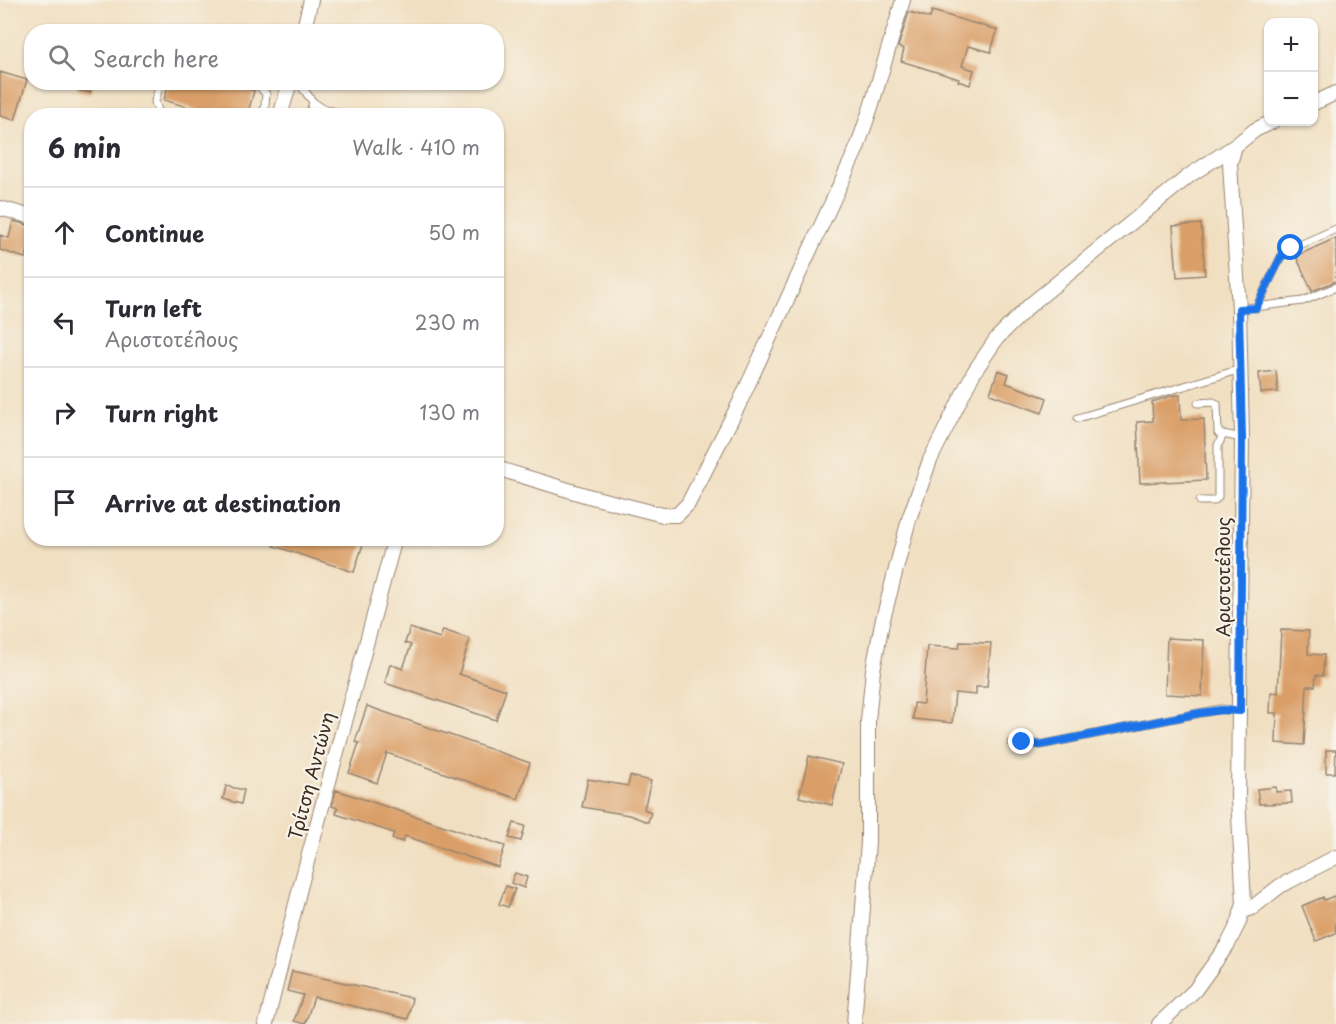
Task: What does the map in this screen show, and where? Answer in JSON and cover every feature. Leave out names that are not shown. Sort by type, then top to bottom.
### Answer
[{"type":"street","points":[[305,24],[311,0]]},
{"type":"street","points":[[504,470],[588,496],[663,515],[677,515],[688,504],[739,404],[857,148],[872,107],[903,0]]},
{"type":"street","points":[[282,108],[288,90]]},
{"type":"street","points":[[1318,101],[1336,93]]},
{"type":"street","points":[[854,1024],[868,842],[868,721],[873,670],[882,623],[909,519],[930,460],[974,372],[997,338],[1030,305],[1181,182],[1264,126]]},
{"type":"street","name":"Αριστοτέλους","points":[[1159,1024],[1195,990],[1228,944],[1239,922],[1244,903],[1238,799],[1241,369],[1230,178],[1230,164],[1235,146]]},
{"type":"street","points":[[0,208],[24,215]]},
{"type":"street","name":"Τρίτση Αντώνη","points":[[266,1024],[304,873],[393,546]]},
{"type":"street","points":[[1241,912],[1252,908],[1280,886],[1336,857]]},
{"type":"lane","points":[[157,108],[155,102],[158,90]]},
{"type":"lane","points":[[263,90],[267,94],[265,108]]},
{"type":"lane","points":[[304,90],[313,102],[322,108]]},
{"type":"lane","points":[[311,108],[313,102]]},
{"type":"lane","points":[[1256,308],[1286,251],[1336,229]]},
{"type":"lane","points":[[1239,309],[1303,302],[1336,287]]},
{"type":"lane","points":[[1078,418],[1241,369]]},
{"type":"lane","points":[[1198,403],[1217,404],[1218,434],[1242,438]]},
{"type":"lane","points":[[1200,501],[1214,501],[1218,497],[1218,445],[1223,435]]},
{"type":"lane","points":[[1012,743],[1028,742],[1040,745],[1200,713],[1221,710],[1240,711]]},
{"type":"building","points":[[932,11],[997,30],[991,52],[968,46],[962,66],[974,70],[970,85],[958,81],[959,79],[901,61],[904,49],[898,47],[909,12],[930,18]]},
{"type":"building","points":[[0,72],[24,79],[24,90],[15,120],[0,116]]},
{"type":"building","points":[[167,90],[254,91],[249,108],[190,108],[164,100]]},
{"type":"building","points":[[13,221],[24,224],[24,258],[0,250],[0,235],[9,238]]},
{"type":"building","points":[[1201,224],[1205,275],[1177,277],[1173,226]]},
{"type":"building","points":[[1336,238],[1336,281],[1312,291],[1296,256]]},
{"type":"building","points":[[998,370],[1009,374],[1006,383],[1047,398],[1042,413],[990,394]]},
{"type":"building","points":[[1276,371],[1278,392],[1261,393],[1259,373]]},
{"type":"building","points":[[1180,395],[1181,420],[1204,419],[1206,480],[1140,483],[1137,422],[1153,421],[1152,402]]},
{"type":"building","points":[[274,546],[362,546],[354,572]]},
{"type":"building","points":[[410,628],[440,638],[443,630],[470,639],[459,674],[506,690],[496,720],[385,683],[390,664],[403,669],[411,645],[405,643]]},
{"type":"building","points":[[1281,630],[1309,631],[1308,654],[1324,655],[1323,676],[1316,675],[1315,686],[1307,686],[1304,745],[1276,743],[1277,713],[1270,713],[1271,692],[1278,693]]},
{"type":"building","points":[[1167,638],[1204,640],[1202,696],[1165,694]]},
{"type":"building","points":[[960,642],[991,643],[987,687],[976,687],[976,695],[955,693],[952,723],[913,719],[914,703],[923,704],[927,646],[959,648]]},
{"type":"building","points":[[367,706],[530,763],[518,799],[387,753],[377,783],[349,773],[359,743],[355,742]]},
{"type":"building","points":[[1326,750],[1336,750],[1335,773],[1326,773]]},
{"type":"building","points":[[809,756],[842,764],[832,805],[799,797]]},
{"type":"building","points":[[630,776],[651,781],[644,809],[651,812],[648,822],[629,815],[582,807],[588,779],[628,786]]},
{"type":"building","points":[[226,786],[244,790],[241,804],[223,799]]},
{"type":"building","points":[[1276,787],[1276,792],[1291,791],[1292,803],[1259,804],[1257,789]]},
{"type":"building","points":[[336,790],[505,846],[498,867],[405,836],[403,842],[392,839],[394,833],[336,814],[338,808],[332,806]]},
{"type":"building","points":[[514,823],[525,826],[521,841],[509,838]]},
{"type":"building","points":[[515,873],[527,877],[524,888],[511,883]]},
{"type":"building","points":[[506,886],[515,889],[508,907],[499,904]]},
{"type":"building","points":[[1334,896],[1336,933],[1316,941],[1302,906],[1323,897],[1324,900]]},
{"type":"building","points":[[292,971],[412,998],[408,1019],[314,997],[305,1024],[294,1021],[303,995],[287,991]]},
{"type":"route","points":[[1022,742],[1040,745],[1200,713],[1221,710],[1240,711],[1242,438],[1239,309],[1256,308],[1281,257],[1291,248]]}]
